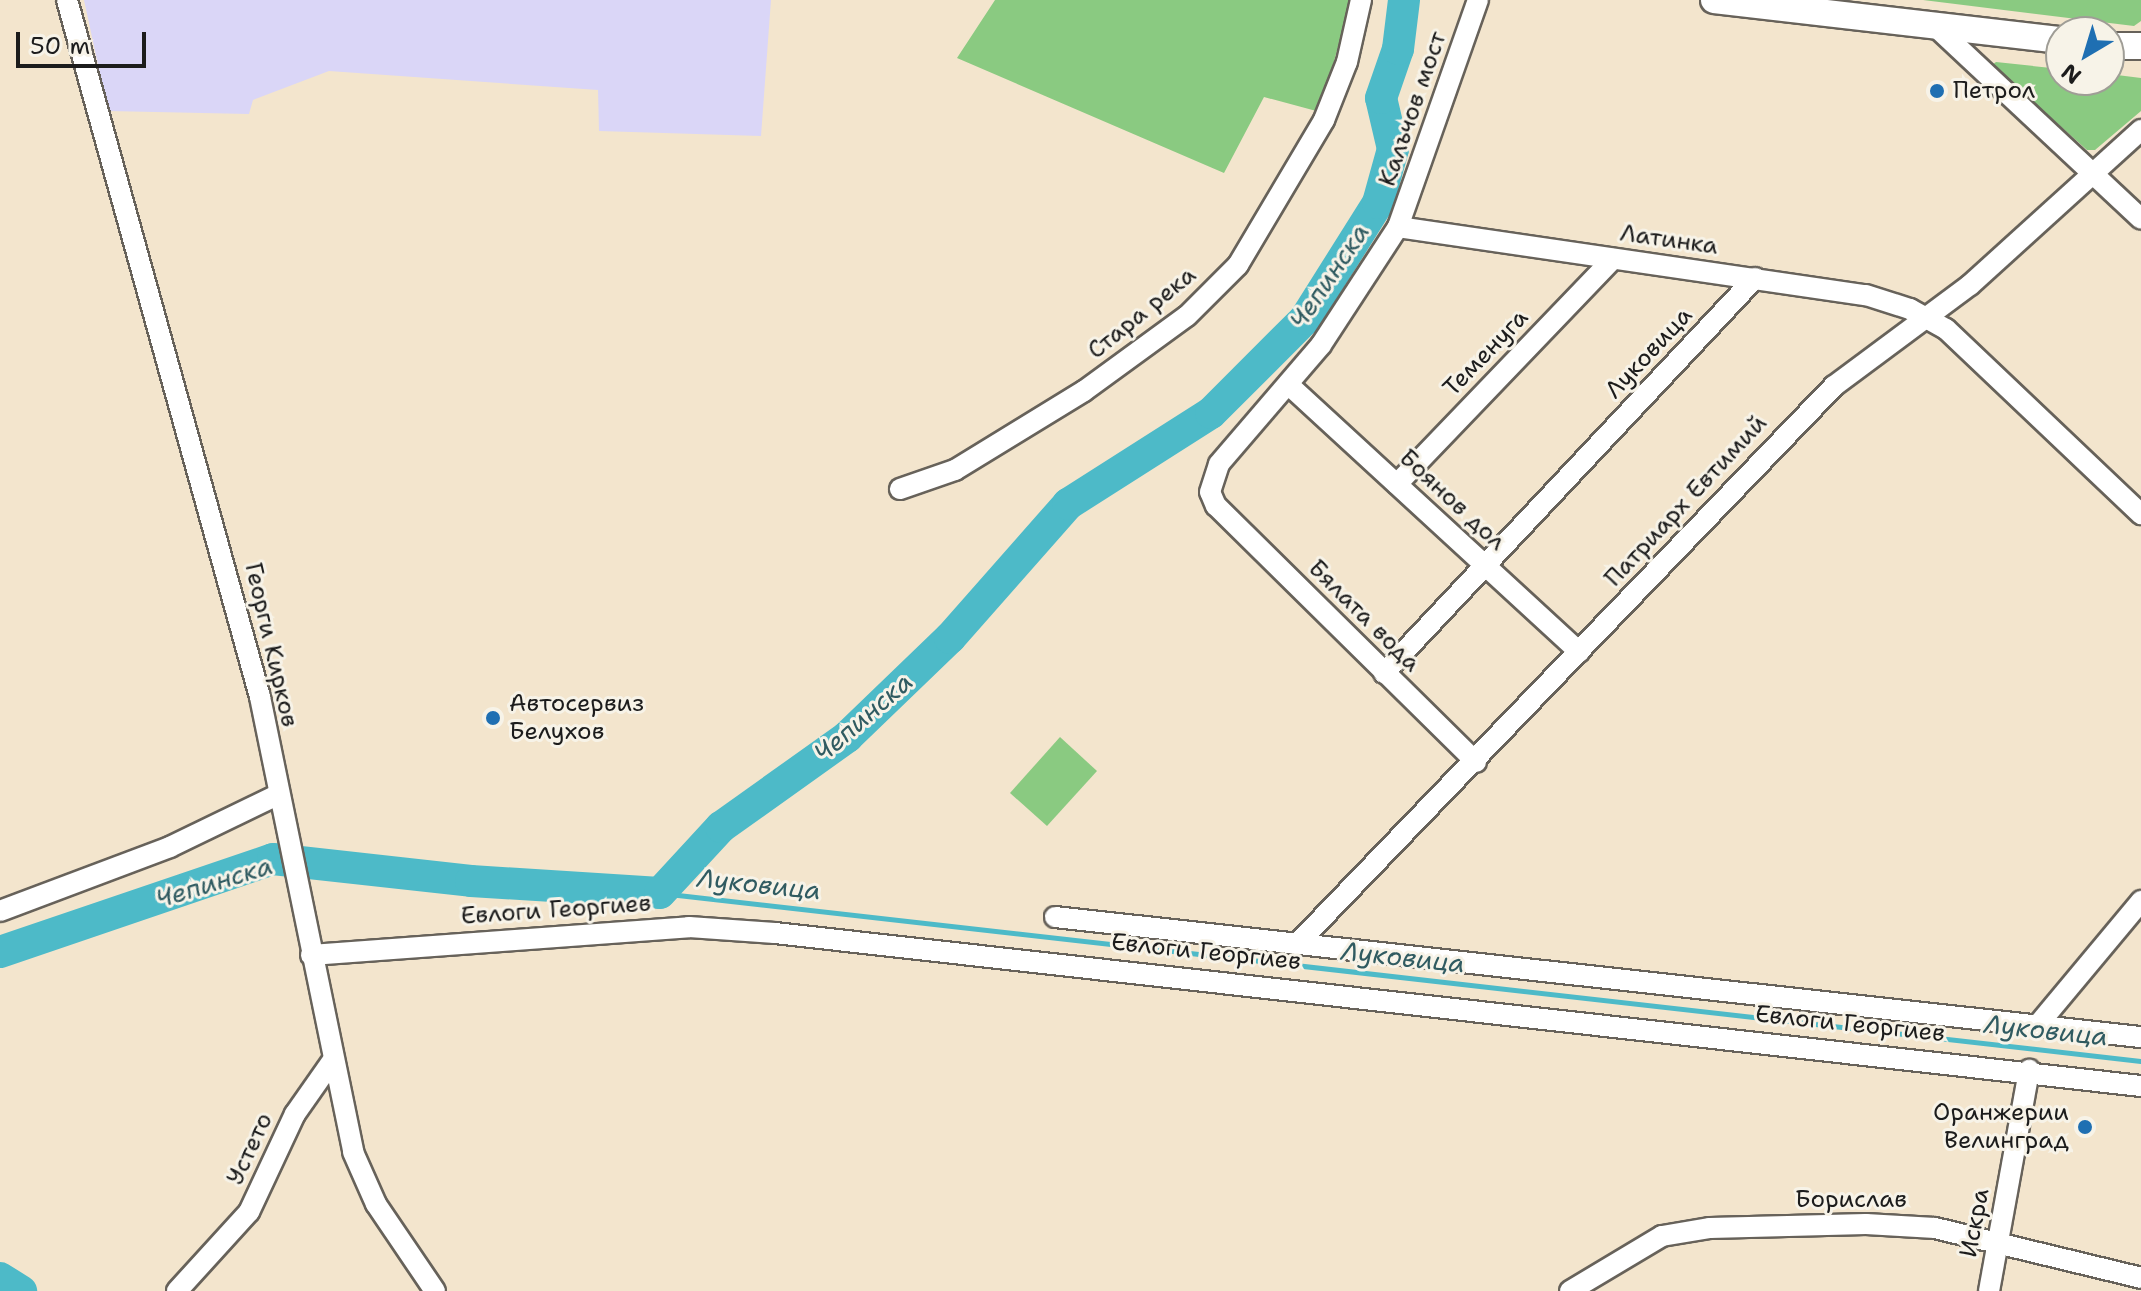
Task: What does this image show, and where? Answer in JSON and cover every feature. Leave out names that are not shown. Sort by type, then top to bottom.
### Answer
[{"type":"main road","points":[[1714,0],[1836,7],[1935,26],[2045,38]]},
{"type":"street","name":"Георги Кирков","points":[[67,0],[237,608],[333,1060],[363,1177],[435,1291]]},
{"type":"street","name":"Стара река","points":[[900,489],[955,470],[1084,391],[1187,316],[1238,265],[1324,120],[1347,62],[1361,0]]},
{"type":"street","name":"Калъчов мост","points":[[1216,506],[1210,492],[1219,464],[1290,386],[1398,227],[1478,0]]},
{"type":"street","points":[[1935,26],[2141,219]]},
{"type":"street","name":"Патриарх Евтимий","points":[[1300,941],[1476,762],[1834,386],[1889,341],[1929,318],[2141,130]]},
{"type":"street","name":"Латинка","points":[[1398,227],[1866,295],[1929,318]]},
{"type":"street","name":"Теменуга","points":[[1397,484],[1613,259]]},
{"type":"street","name":"Луковица","points":[[1384,673],[1755,278]]},
{"type":"street","points":[[1929,318],[2141,514]]},
{"type":"street","name":"Боянов дол","points":[[1290,386],[1579,652]]},
{"type":"street","name":"Бялата вода","points":[[1216,506],[1476,762]]},
{"type":"street","points":[[0,911],[170,847],[278,799]]},
{"type":"street","points":[[2037,1026],[2141,901]]},
{"type":"street","name":"Евлоги Георгиев","points":[[1055,917],[1300,941],[2141,1037]]},
{"type":"street","name":"Евлоги Георгиев","points":[[311,955],[594,932],[689,927],[747,931],[2029,1070],[2141,1086]]},
{"type":"street","name":"Устето","points":[[177,1291],[249,1212],[295,1114],[333,1060]]},
{"type":"street","name":"Искра","points":[[1989,1291],[2029,1070]]},
{"type":"street","name":"Борислав","points":[[1570,1291],[1662,1236],[1710,1228],[1902,1225],[1999,1242],[2141,1278]]},
{"type":"shaded area","points":[[84,0],[771,0],[761,136],[599,131],[598,90],[329,71],[253,100],[249,114],[108,111]]},
{"type":"green space","points":[[995,0],[1351,0],[1320,112],[1264,97],[1224,173],[957,58]]},
{"type":"green space","points":[[1923,0],[2141,0],[2141,21],[2134,26],[2125,25],[2125,16],[2053,16]]},
{"type":"green space","points":[[1996,62],[2045,67],[2045,96],[2125,96],[2125,76],[2141,78],[2141,111],[2095,150],[2087,150],[1992,65]]},
{"type":"green space","points":[[1060,737],[1097,771],[1047,826],[1010,793]]},
{"type":"waterway","name":"Чепинска","points":[[0,952],[273,859],[471,881],[660,893],[721,827],[847,737],[950,638],[1068,504],[1211,413],[1305,319],[1378,203],[1393,149],[1381,98],[1398,49],[1404,0]]},
{"type":"waterway","name":"Луковица","points":[[660,893],[2141,1061]]},
{"type":"waterway","points":[[0,1278],[21,1291]]},
{"type":"place","name":"Петрол","points":[[1937,91]]},
{"type":"place","name":"Автосервиз Белухов","points":[[493,718]]},
{"type":"place","name":"Оранжерии Велинград","points":[[2085,1127]]}]
